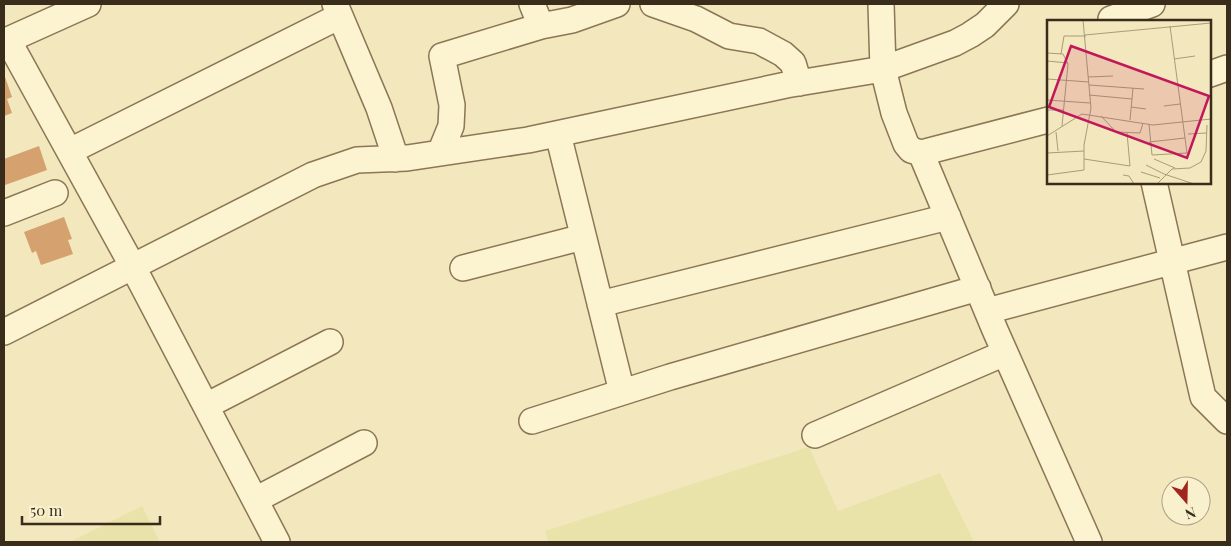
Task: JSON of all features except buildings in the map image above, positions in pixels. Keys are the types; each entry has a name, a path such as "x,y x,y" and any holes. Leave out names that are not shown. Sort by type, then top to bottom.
{"street":[{"path":"88,4 8,40 133,267 277,542"},
{"path":"532,4 541,26"},
{"path":"440,153 451,126 452,105 442,56 541,26 572,20 617,4"},
{"path":"653,4 696,19 729,36 759,41 783,54 793,63 799,83"},
{"path":"881,4 883,69 894,113 906,144 911,150 921,153 1047,120"},
{"path":"4,332 313,175 357,160 440,153 528,140 799,83 883,69 955,43 985,25 1006,4"},
{"path":"1109,15 1152,4"},
{"path":"70,151 337,10 379,108 396,158"},
{"path":"1211,74 1227,68"},
{"path":"558,134 622,392"},
{"path":"921,153 1005,353 1090,542"},
{"path":"1154,184 1203,397 1218,399 1227,421"},
{"path":"4,213 55,193"},
{"path":"600,304 948,217"},
{"path":"463,268 584,237"},
{"path":"987,311 1227,247"},
{"path":"532,420 978,288"},
{"path":"206,406 330,342"},
{"path":"815,435 1005,353"},
{"path":"255,500 364,443"}],"shaded area":[{"path":"809,447 838,511 940,473 974,542 549,542 545,531"},
{"path":"142,506 160,542 70,542"}]}
